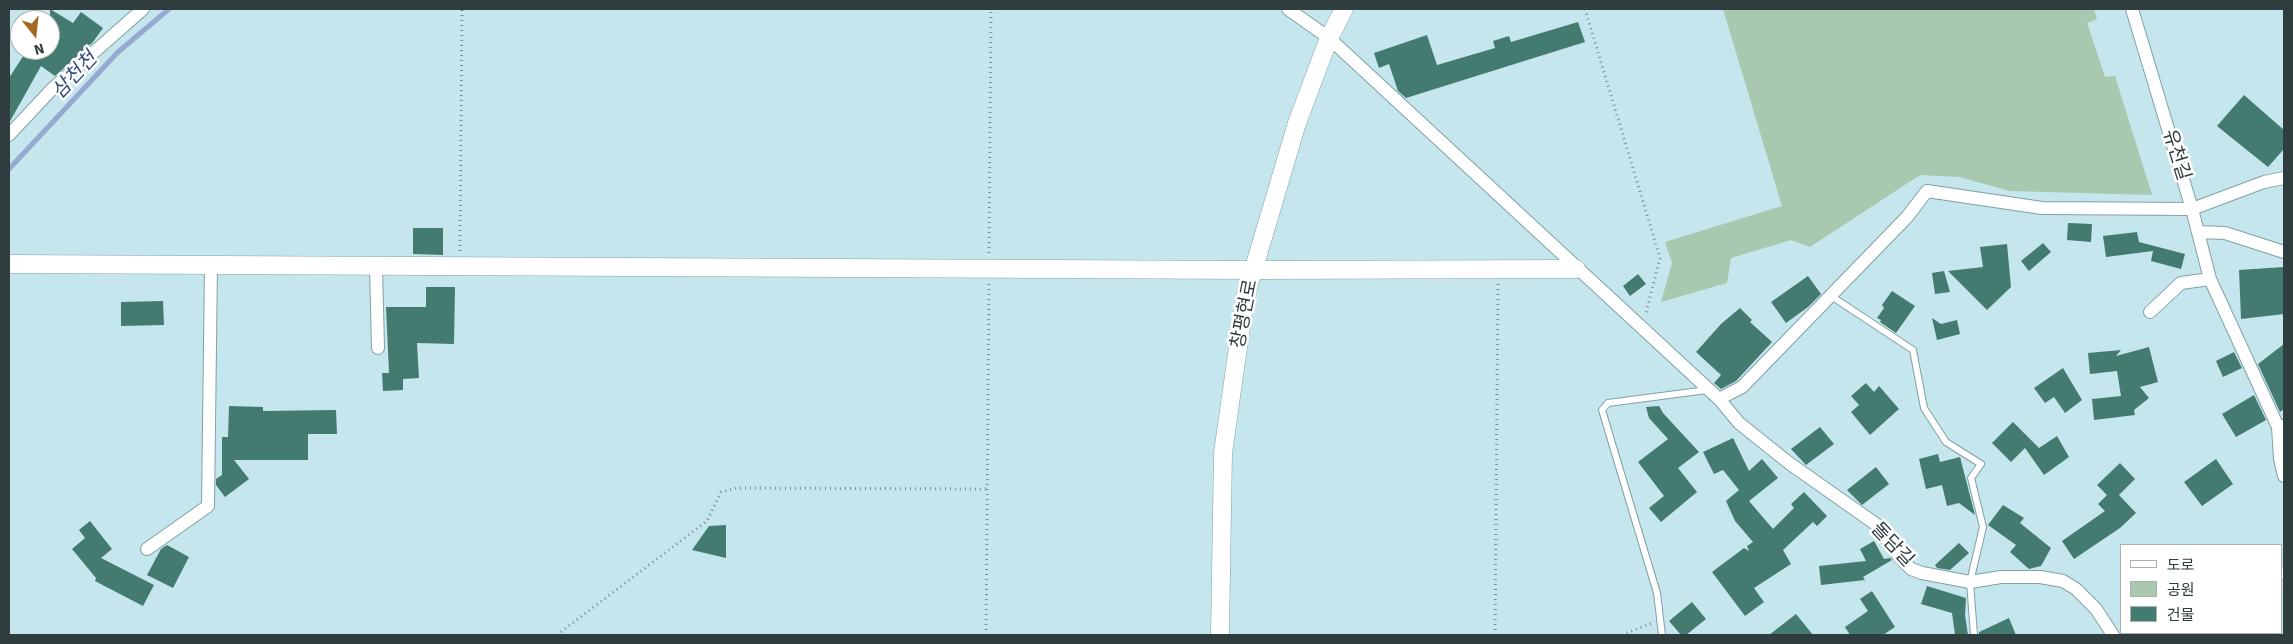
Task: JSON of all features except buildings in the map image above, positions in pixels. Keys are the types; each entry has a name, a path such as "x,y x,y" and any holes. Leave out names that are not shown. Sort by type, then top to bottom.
{"street":[{"path":"9,135 52,89 143,9"},
{"name":"돌담길","path":"1288,9 1328,38 1719,399 1739,423 1782,457 1877,525 1897,554 1911,569 1922,574 1970,582 2001,577 2040,577 2063,582 2076,589 2096,609 2113,635"},
{"name":"창평현로","path":"1220,635 1223,453 1246,298 1297,123 1328,38 1344,9"},
{"name":"유천길","path":"2132,9 2192,209 2210,279 2281,426"},
{"path":"1719,399 1742,388 1907,217 1927,191 2042,208 2192,209 2264,182 2284,178"},
{"path":"2198,232 2225,233 2284,252"},
{"path":"9,264 1254,270 1576,269"},
{"path":"148,549 208,506 211,265"},
{"path":"376,266 378,348"},
{"path":"2150,312 2181,283 2210,279"},
{"path":"2281,426 2280,458 2284,476"}],"lane":[{"path":"1830,296 1913,350 1924,408 1946,442 1981,464 1971,478 1983,526 1970,582 1974,635"},
{"path":"1662,635 1657,593 1602,410 1608,403 1709,390"}],"path":[{"path":"460,267 462,9"},
{"path":"986,635 991,9"},
{"path":"1585,9 1660,258 1642,328"},
{"path":"1496,635 1498,269"},
{"path":"557,635 707,521 721,492 737,488 986,489"},
{"path":"1622,635 1659,620"}],"green space":[{"path":"1723,9 2094,9 2097,19 2087,23 2105,77 2115,76 2152,195 2010,191 1959,177 1920,175 1810,247 1791,240 1731,258 1727,283 1661,302 1672,263 1665,242 1782,206"}],"waterway":[{"name":"삼천천","path":"9,169 118,52 169,9"}]}
